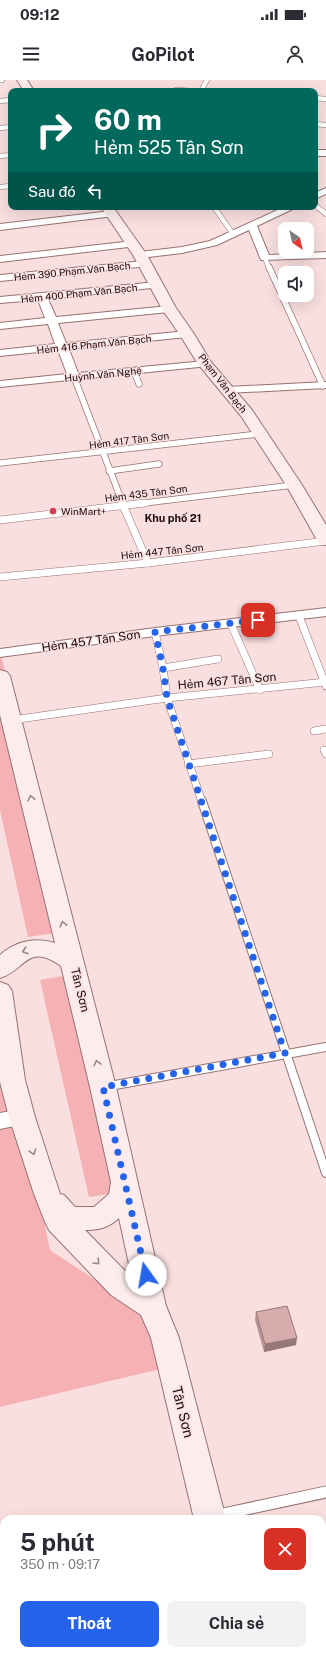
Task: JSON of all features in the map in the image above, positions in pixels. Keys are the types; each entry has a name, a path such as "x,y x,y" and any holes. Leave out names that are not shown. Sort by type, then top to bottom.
{"street":[{"path":"0,226 109,210"},
{"name":"Phạm Văn Bạch","path":"109,210 139,254 158,285 169,309 187,334 205,364 247,413 259,434 294,485 326,540"},
{"path":"0,259 139,254 182,250 212,242 233,234 285,210"},
{"path":"252,225 265,258 326,255"},
{"name":"Hẻm 390 Phạm Văn Bạch","path":"0,278 139,254"},
{"name":"Hẻm 400 Phạm Văn Bạch","path":"0,300 158,285"},
{"path":"42,296 74,377"},
{"path":"0,326 169,309"},
{"name":"Hẻm 416 Phạm Văn Bạch","path":"0,353 187,334"},
{"name":"Huỳnh Văn Nghệ","path":"0,384 205,364"},
{"path":"227,390 325,387"},
{"name":"Hẻm 457 Tân Sơn","path":"0,653 155,632 326,612"},
{"name":"Tân Sơn","path":"0,676 103,1087 152,1306 165,1338 208,1515"},
{"path":"0,969 22,951 42,947 65,957 73,963"},
{"path":"0,991 6,1081 11,1119 59,1222 121,1286 152,1306"},
{"path":"47,1194 69,1219 100,1218 122,1199 124,1182"}],"lane":[{"path":"318,207 326,214"},
{"path":"216,210 233,234"},
{"path":"265,258 325,387"},
{"path":"134,371 139,384"},
{"path":"74,377 109,471 148,563"},
{"name":"Hẻm 417 Tân Sơn","path":"0,463 259,434"},
{"path":"109,471 159,464"},
{"name":"Hẻm 435 Tân Sơn","path":"0,520 294,485"},
{"name":"Hẻm 447 Tân Sơn","path":"0,577 148,563 326,540"},
{"path":"299,616 325,684"},
{"path":"231,624 260,690"},
{"path":"155,632 163,668 167,698 326,1173"},
{"path":"163,668 218,659"},
{"name":"Hẻm 467 Tân Sơn","path":"12,720 167,698 325,684"},
{"path":"314,731 326,729"},
{"path":"188,764 269,754"},
{"path":"103,1087 285,1053 326,1047"},
{"path":"222,1515 326,1492"}],"shaded area":[{"path":"0,651 68,931 28,937 0,810"},
{"path":"75,974 127,1191 89,1197 40,980"},
{"path":"0,1014 50,1250 165,1326 173,1366 0,1407"}],"building":[{"path":"287,1306 297,1338 265,1344 256,1312"}],"place":[{"name":"WinMart+","path":"53,511"}],"district":[{"name":"Khu phố 21","path":"173,518"}],"route":[{"path":"146,1275 103,1087 285,1053 167,698 163,668 155,632 258,620"}]}
